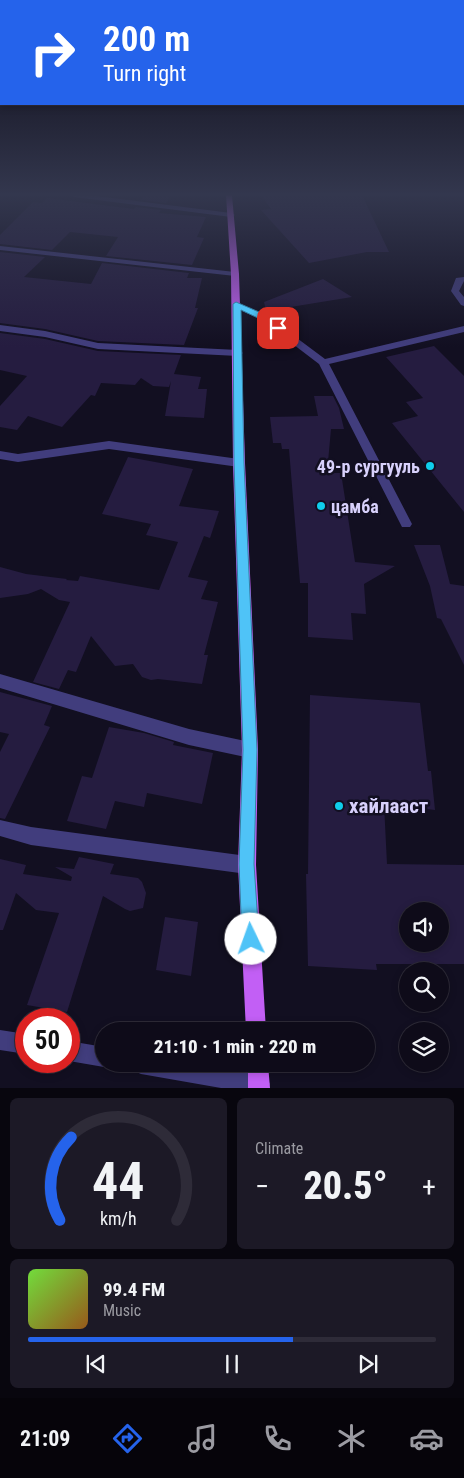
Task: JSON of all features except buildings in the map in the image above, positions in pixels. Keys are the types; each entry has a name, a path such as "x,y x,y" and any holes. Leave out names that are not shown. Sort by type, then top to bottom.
{"main road":[{"path":"233,246 250,750 246,864 255,1022"}],"street":[{"path":"0,248 235,274"},
{"path":"464,279 459,280 455,291 464,303"},
{"path":"236,304 263,317 323,362 406,524"},
{"path":"0,328 45,334 98,346 238,353"},
{"path":"323,362 464,329"},
{"path":"0,455 18,458 109,445 239,463"},
{"path":"0,681 189,737 250,750"},
{"path":"0,828 31,836 246,864"},
{"path":"0,1040 15,1042"},
{"path":"80,1053 95,1055"},
{"path":"204,1072 259,1079"}],"place":[{"name":"49-р сургууль","path":"430,466"},
{"name":"цамба","path":"321,506"},
{"name":"хайлааст","path":"339,806"}],"route":[{"path":"251,939 246,864 250,750 239,463 236,304 263,317 278,328"}]}
